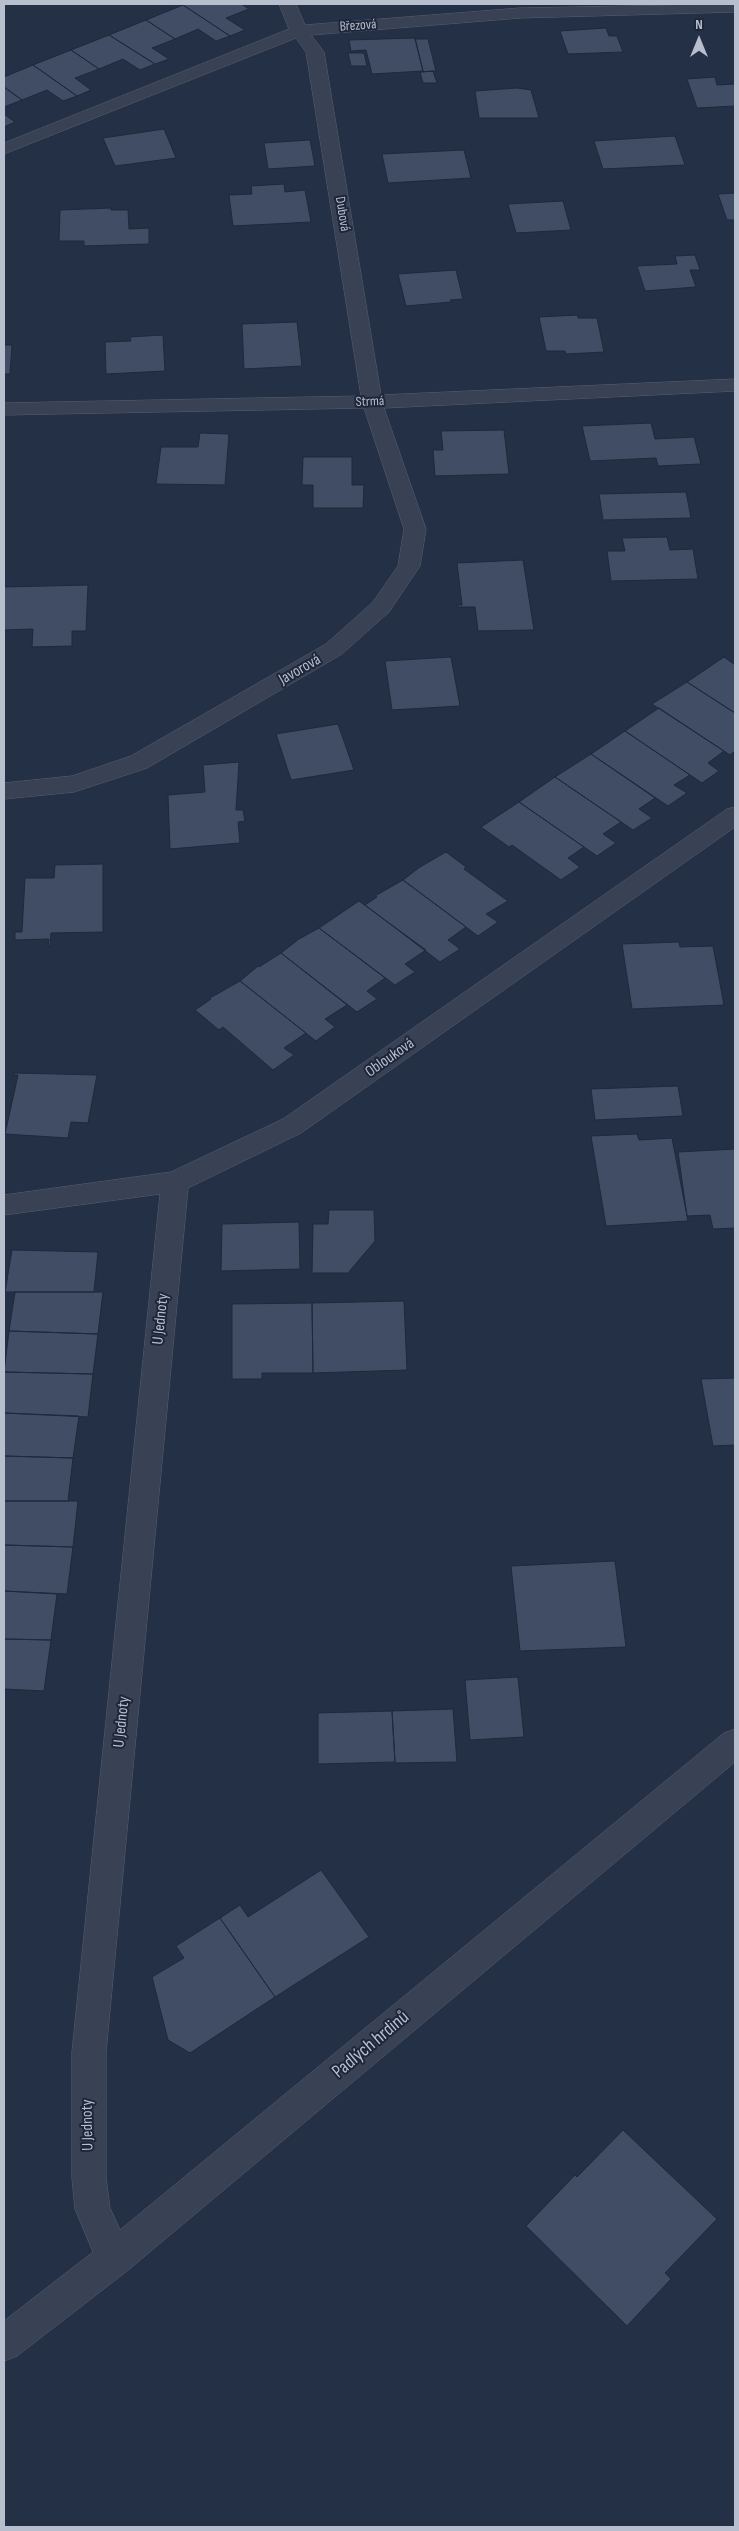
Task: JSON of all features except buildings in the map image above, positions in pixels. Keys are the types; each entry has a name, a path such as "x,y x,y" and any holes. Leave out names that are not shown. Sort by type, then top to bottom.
{"street":[{"name":"Dubová","path":"288,4 299,31 315,52 372,402"},
{"name":"Březová","path":"4,149 299,31 520,13 735,7"},
{"name":"Strmá","path":"4,409 372,402 735,385"},
{"name":"Javorová","path":"4,791 74,784 139,762 334,650 381,607 409,566 415,529 372,402"},
{"name":"Oblouková","path":"4,1205 175,1182 292,1126 735,815"},
{"name":"U Jednoty","path":"114,2258 93,2209 89,2178 89,2052 175,1182"},
{"name":"Padlých hrdinů","path":"4,2343 114,2258 735,1743"}]}
